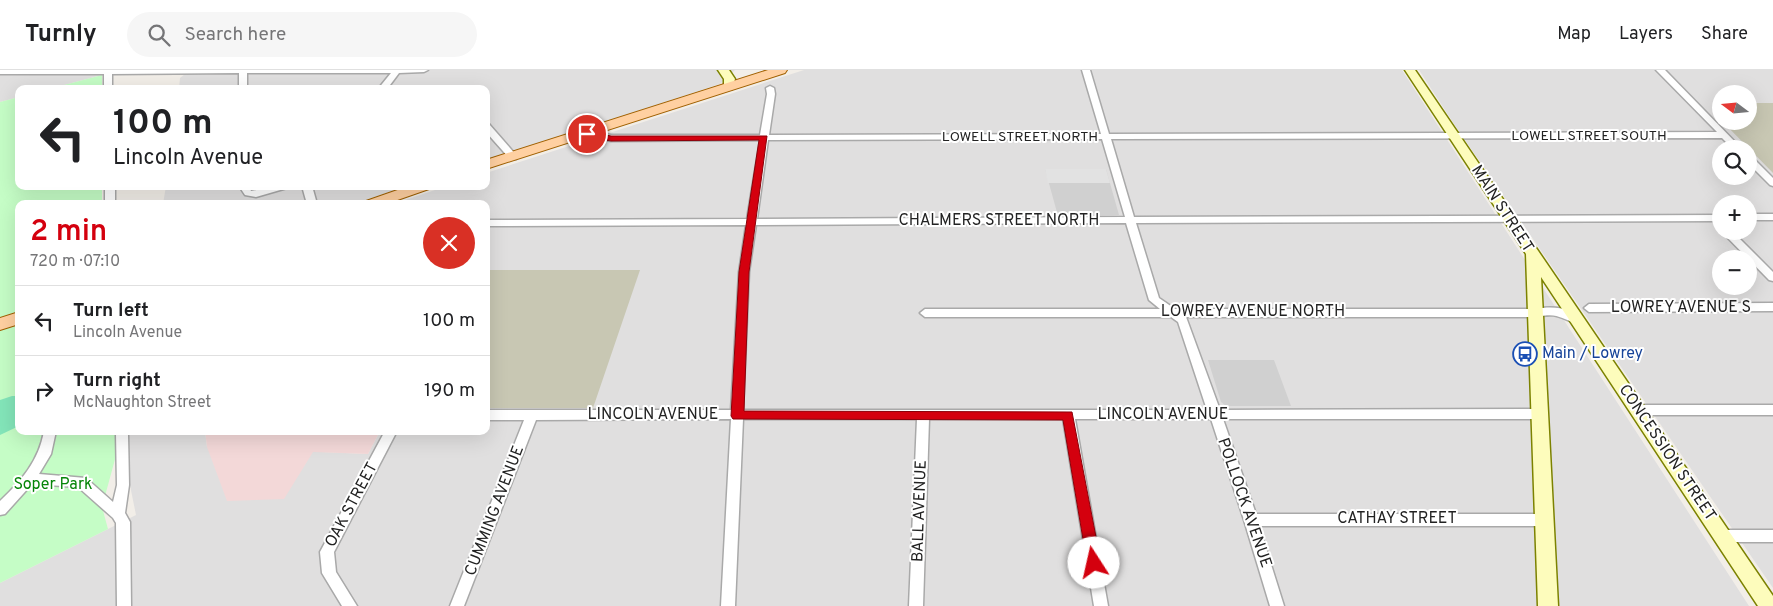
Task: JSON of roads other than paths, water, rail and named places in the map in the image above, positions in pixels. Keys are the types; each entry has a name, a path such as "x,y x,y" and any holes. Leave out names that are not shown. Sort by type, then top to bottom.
{"main road":[{"path":"723,70 730,79 728,87"},
{"path":"490,164 781,70"},
{"name":"MAIN STREET","path":"1410,70 1532,250 1548,606"},
{"path":"383,200 412,190"},
{"name":"CONCESSION STREET","path":"1532,250 1584,314 1638,410 1769,606"},
{"path":"0,324 15,319"}],"street":[{"path":"385,85 397,70"},
{"path":"0,72 424,70"},
{"name":"POLLOCK AVENUE","path":"1086,70 1154,300 1183,320 1251,520 1277,606"},
{"path":"1660,70 1730,140"},
{"path":"243,71 243,85"},
{"path":"108,72 108,85"},
{"path":"728,606 744,272 771,94 770,88"},
{"path":"490,131 513,157"},
{"name":"LOWELL STREET NORTH","path":"587,134 611,138 1454,136"},
{"name":"LOWELL STREET SOUTH","path":"1454,136 1725,135"},
{"path":"1757,167 1773,184"},
{"path":"246,190 248,193 256,194 272,190"},
{"path":"1757,218 1773,217"},
{"name":"CHALMERS STREET NORTH","path":"490,224 1712,218"},
{"path":"1735,240 1773,278"},
{"name":"LOWREY AVENUE S","path":"1584,314 1773,307"},
{"name":"LOWREY AVENUE NORTH","path":"925,313 1536,312 1552,310 1584,314"},
{"path":"1638,410 1773,410"},
{"name":"LINCOLN AVENUE","path":"490,415 1540,414"},
{"name":"CUMMING AVENUE","path":"458,606 532,415"},
{"path":"1068,415 1101,606"},
{"name":"BALL AVENUE","path":"916,606 923,416"},
{"path":"0,510 29,479 41,459 50,435"},
{"path":"118,514 123,485 122,435"},
{"name":"OAK STREET","path":"350,606 329,573 327,552 389,435"},
{"path":"29,479 82,482 118,514 123,522 124,606"},
{"name":"CATHAY STREET","path":"1251,520 1544,520"},
{"path":"1721,536 1773,536"}],"place":[{"name":"Main / Lowrey","path":"1525,354"}],"park label":[{"name":"Soper Park","path":"53,485"}]}
